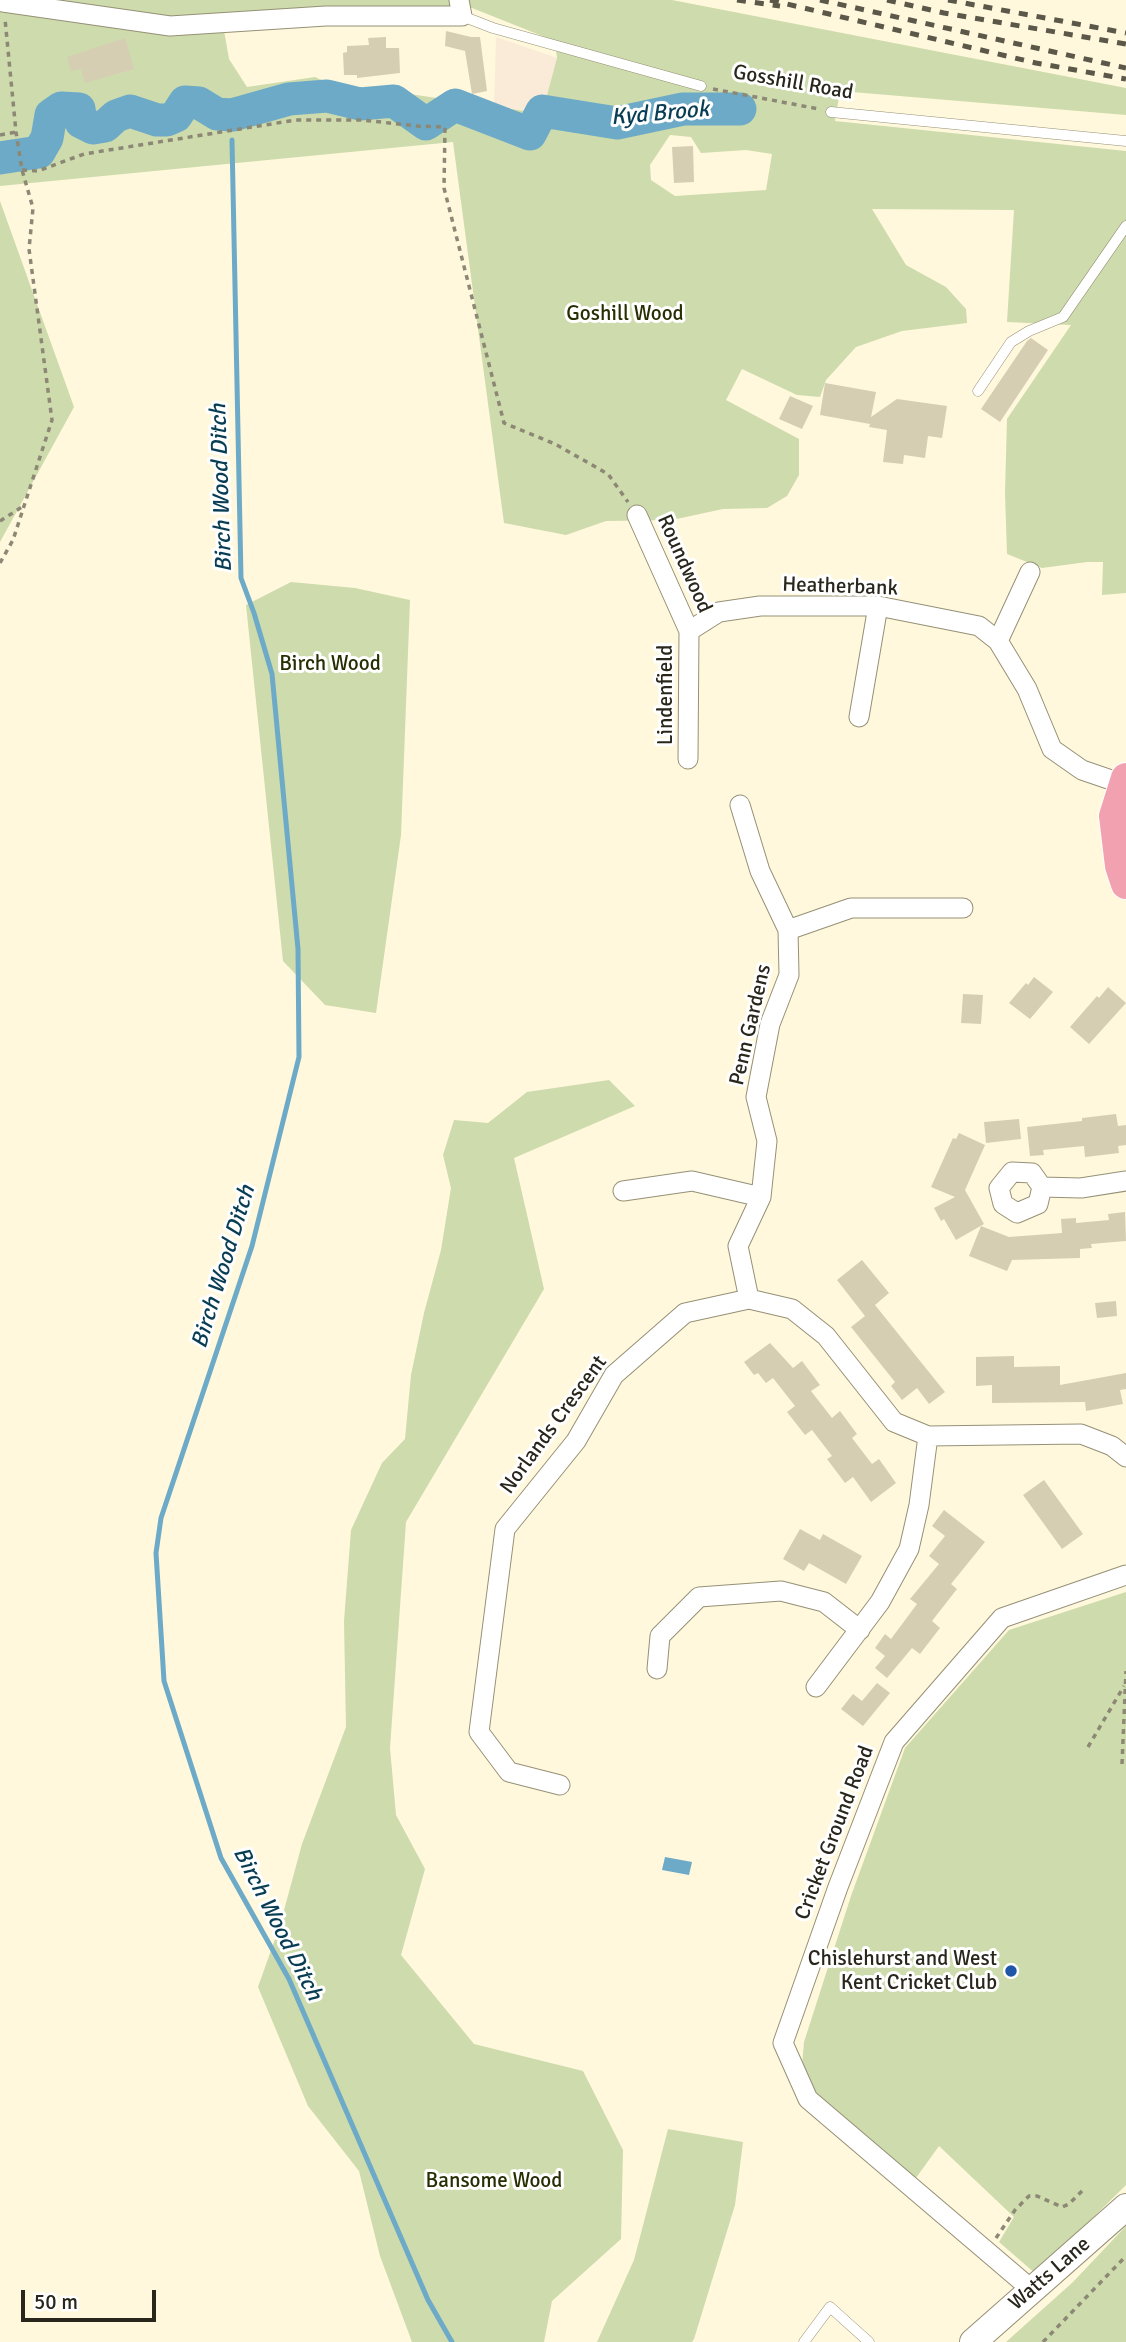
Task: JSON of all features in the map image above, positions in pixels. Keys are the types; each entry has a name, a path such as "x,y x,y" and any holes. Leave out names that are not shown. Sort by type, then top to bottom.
{"main road":[{"path":"1124,781 1114,816 1120,866 1126,884"},
{"name":"Watts Lane","path":"973,2342 1126,2207"}],"street":[{"path":"3,2 170,26 461,8"},
{"name":"Roundwood","path":"637,515 689,631"},
{"path":"998,641 1030,572"},
{"name":"Heatherbank","path":"689,631 719,612 760,606 878,606 979,626 998,641 1027,689 1052,749 1082,770 1124,781"},
{"path":"859,717 878,606"},
{"name":"Lindenfield","path":"688,759 689,631"},
{"name":"Penn Gardens","path":"740,804 761,871 788,930 789,975 770,1024 756,1097 768,1141 761,1197 738,1246 749,1299"},
{"path":"788,930 851,908 963,908"},
{"path":"623,1191 692,1181 761,1197"},
{"path":"1042,1187 1081,1188 1126,1181"},
{"name":"Norlands Crescent","path":"560,1785 509,1772 479,1732 505,1529 576,1441 614,1375 685,1312 749,1299 792,1309 825,1336 894,1422 928,1436 1081,1434 1112,1446 1126,1457"},
{"path":"816,1687 880,1602 909,1549 919,1505 928,1436"},
{"name":"Cricket Ground Road","path":"1031,2289 808,2099 783,2043 838,1887 894,1742 1002,1618 1126,1575"},
{"path":"657,1669 660,1636 699,1597 781,1591 824,1602 860,1630"}],"lane":[{"name":"Gosshill Road","path":"461,8 493,28 701,86"},
{"name":"Gosshill Road","path":"831,111 1126,141"},
{"path":"978,391 1011,342 1029,331 1063,317 1126,226"},
{"path":"804,2342 830,2307 869,2342"}],"path":[{"path":"0,563 13,540 52,420 29,249 33,208 22,170 16,132 3,2"},
{"name":"Gosshill Road","path":"701,86 831,111"},
{"path":"22,170 38,171 84,154 296,120 362,120 445,127 444,188 503,423 555,444 608,474 637,515"},
{"path":"0,135 16,132"},
{"path":"0,521 24,506"},
{"path":"1122,1764 1126,1671"},
{"path":"1088,1748 1126,1682"},
{"path":"987,2252 1015,2210 1029,2196 1037,2196 1062,2207 1083,2190"},
{"path":"1043,2342 1126,2256"}],"shaded area":[{"path":"496,37 557,58 544,106 531,112 494,107"}],"green space":[{"name":"Goshill Wood","path":"0,0 672,0 1126,88 1126,115 840,91 835,121 1126,151 1126,593 1102,595 1103,562 1042,568 1007,554 1007,419 1071,325 1007,322 1014,210 872,209 906,265 946,287 966,309 967,323 902,331 856,347 826,380 820,397 797,395 742,369 726,400 799,439 799,475 787,496 767,508 723,509 672,520 606,521 566,535 504,523 453,142 0,186","holes":["472,8 555,41 557,58 544,106 531,112 403,93 347,92 315,77 247,87 229,59 222,19 374,9","670,135 691,137 701,153 746,150 772,154 766,190 675,196 651,180 650,165"]},
{"path":"0,201 74,407 0,542"},
{"name":"Birch Wood","path":"291,582 355,588 410,600 401,835 376,1013 325,1005 283,961 246,605"},
{"name":"Bansome Wood","path":"609,1080 635,1106 514,1158 544,1289 406,1522 390,1748 396,1815 425,1869 401,1955 474,2044 583,2071 623,2150 621,2239 552,2301 544,2342 412,2342 380,2256 359,2171 308,2106 258,1987 280,1925 302,1844 346,1727 344,1621 351,1530 382,1463 405,1439 411,1375 441,1250 451,1188 443,1155 454,1120 488,1123 527,1092"},
{"path":"1126,1592 1126,2185 1036,2274 999,2242 1014,2217 939,2146 913,2182 816,2095 802,2065 804,2042 851,1896 905,1748 1009,1630"},
{"path":"668,2129 743,2142 735,2205 694,2339 692,2342 597,2342 634,2260"},
{"path":"1126,2226 1126,2342 1006,2342 1073,2282"}],"water":[{"path":"665,1857 692,1862 689,1875 662,1870"}],"building":[{"path":"446,31 480,37 487,91 472,94 465,51 445,46"},
{"path":"386,37 386,48 399,48 400,73 357,78 357,75 344,75 343,53 347,52 347,46 369,45 368,38"},
{"path":"125,38 134,69 85,83 81,69 71,71 67,57"},
{"path":"693,146 694,182 674,183 672,147"},
{"path":"1031,338 1048,350 1000,422 981,409"},
{"path":"825,383 876,392 871,417 897,399 947,406 942,438 928,436 925,458 904,455 903,464 883,462 887,430 869,427 870,424 820,415"},
{"path":"790,396 813,406 802,429 779,419"},
{"path":"1034,977 1053,992 1030,1019 1009,1003"},
{"path":"1108,987 1126,1003 1089,1044 1070,1027"},
{"path":"963,994 983,995 981,1024 961,1023"},
{"path":"1116,1114 1118,1126 1126,1125 1126,1145 1118,1146 1119,1153 1085,1157 1084,1146 1043,1150 1044,1155 1030,1156 1027,1127"},
{"path":"1019,1119 1021,1139 986,1143 984,1122"},
{"path":"959,1133 985,1145 965,1190 984,1224 956,1240 934,1208 955,1197 931,1187 953,1138 956,1139"},
{"path":"1125,1212 1126,1241 1091,1244 1092,1248 1080,1249 1080,1258 1012,1260 1007,1271 969,1256 981,1226 1009,1237 1062,1233 1061,1219 1076,1218 1076,1223 1109,1220 1108,1214"},
{"path":"862,1260 889,1293 875,1305 945,1392 929,1404 917,1388 902,1400 891,1386 895,1382 851,1327 865,1316 837,1280"},
{"path":"1116,1301 1117,1316 1097,1318 1095,1303"},
{"path":"770,1343 793,1368 802,1361 820,1385 811,1391 832,1418 840,1411 857,1434 852,1438 872,1464 879,1459 896,1483 871,1502 853,1477 845,1483 827,1459 832,1456 812,1430 805,1435 787,1412 795,1406 773,1378 766,1383 758,1373 754,1375 744,1362"},
{"path":"1014,1356 1014,1367 1060,1366 1060,1385 1126,1373 1126,1389 1120,1390 1123,1404 1086,1411 1085,1402 992,1403 992,1385 976,1386 976,1357"},
{"path":"1044,1480 1083,1534 1062,1549 1023,1495"},
{"path":"944,1510 985,1542 951,1584 957,1589 932,1621 940,1628 920,1654 912,1648 887,1678 875,1668 885,1656 875,1648 885,1634 891,1639 917,1604 910,1599 939,1564 929,1556 945,1536 932,1526"},
{"path":"800,1529 820,1540 823,1534 862,1556 846,1584 809,1563 804,1571 783,1559"},
{"path":"877,1683 890,1693 863,1726 841,1709 853,1694 862,1701"}],"waterway":[{"name":"Kyd Brook","path":"0,158 39,152 47,138 51,115 61,108 79,109 81,122 93,128 105,126 116,116 130,111 157,120 167,120 176,116 185,102 199,103 217,114 232,115 289,99 327,96 360,104 394,101 426,124 455,105 530,134 542,111 617,123 683,109 740,109"},
{"name":"Kyd Brook","path":"232,115 232,121"},
{"name":"Birch Wood Ditch","path":"232,140 241,578 272,674 298,949 299,1057 252,1246 161,1518 156,1553 164,1681 221,1858 289,1979 428,2300 452,2342"}],"railway":[{"path":"737,0 780,6"},
{"path":"770,0 1036,63 1126,79"},
{"path":"820,0 1126,68"},
{"path":"887,0 944,13 1126,44"},
{"path":"948,0 1126,33"}],"place":[{"name":"Chislehurst and West Kent Cricket Club","path":"1011,1971"}]}
